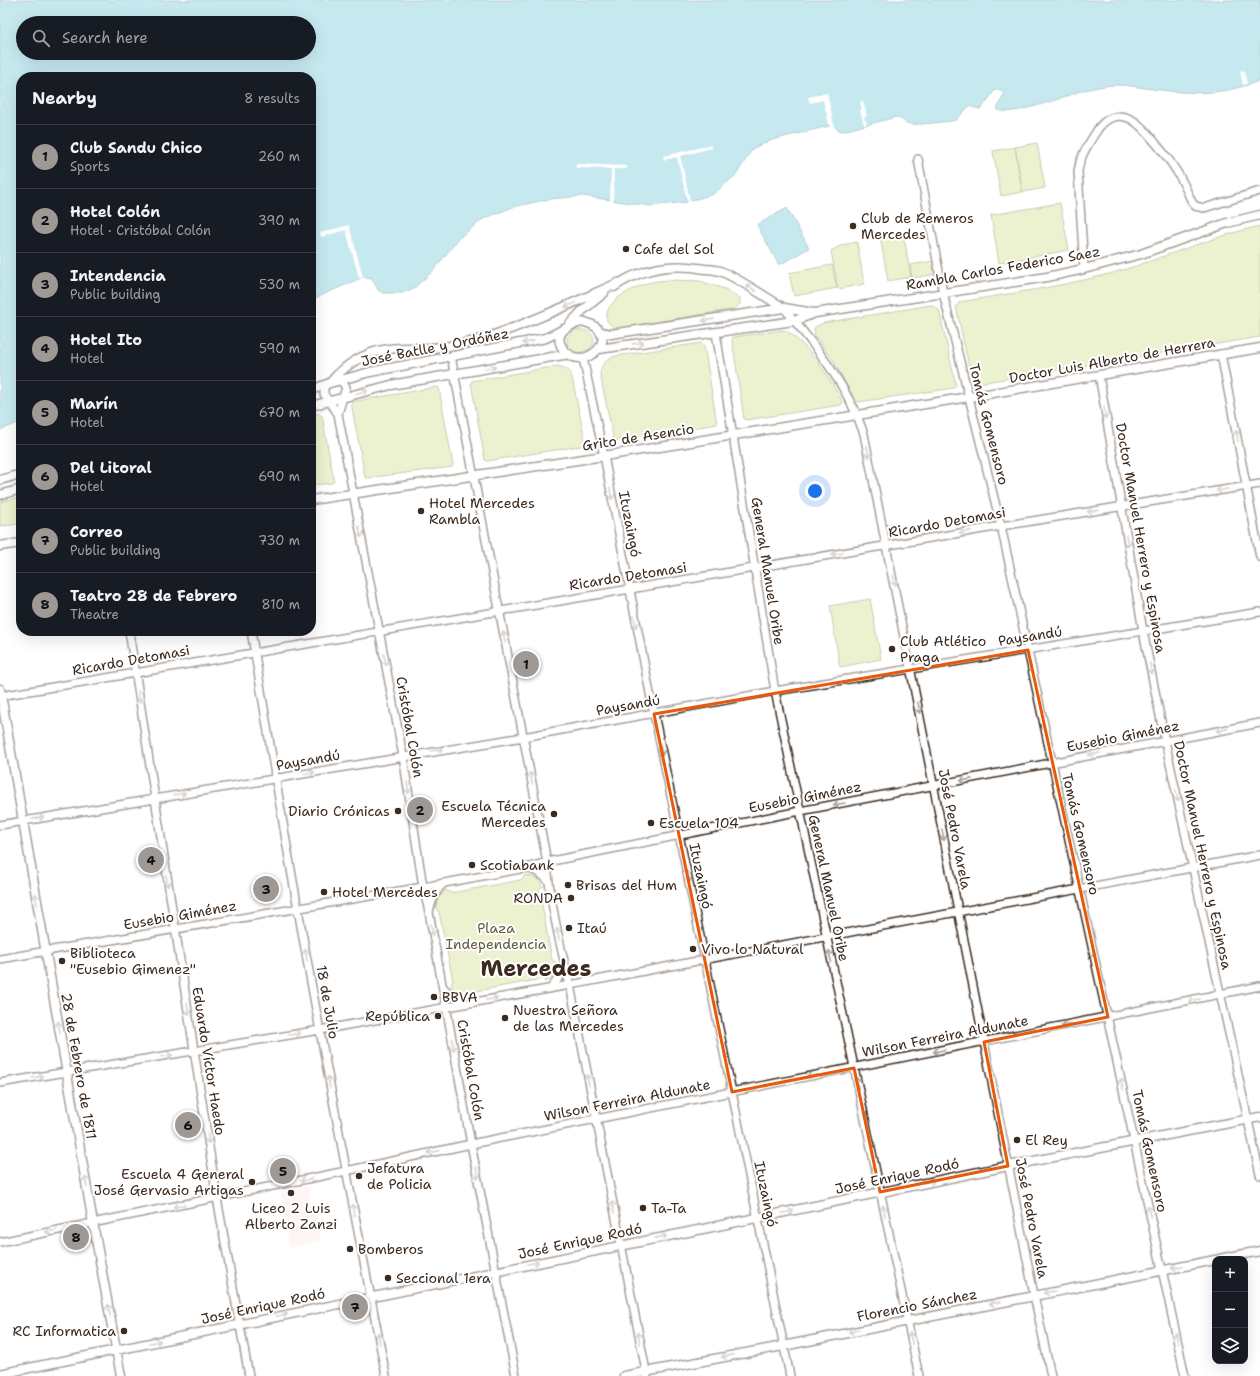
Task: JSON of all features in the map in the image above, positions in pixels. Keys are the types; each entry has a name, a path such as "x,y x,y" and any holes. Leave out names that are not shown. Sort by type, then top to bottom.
{"street":[{"path":"1084,269 1078,171 1079,162 1101,124 1112,117 1122,116 1134,121 1147,134 1178,173 1195,206 1204,208 1260,191"},
{"name":"Tomás Gomensoro","path":"918,159 943,293 1001,526 1185,1376"},
{"name":"Rambla Carlos Federico Saez","path":"599,349 794,321 815,313 1047,277 1141,254 1227,223 1260,215"},
{"path":"338,414 324,394 327,384 340,370 350,363 373,352 384,349 433,348 485,338 545,315 649,270 669,266 696,267 720,271 784,308"},
{"path":"567,327 577,322 585,322 594,325 600,332 602,341 599,349 594,354 583,358 574,357 566,353 561,345 560,337 567,327 582,311 618,283"},
{"name":"Rambla Carlos Federico Saez","path":"600,332 611,334 784,308 815,313"},
{"name":"José Pedro Varela","path":"784,308 832,370 857,416 864,434 1050,1376"},
{"name":"José Batlle y Ordóñez","path":"316,388 370,372 546,338 567,327"},
{"name":"General Manuel Oribe","path":"716,332 775,691 919,1376"},
{"name":"Doctor Luis Alberto de Herrera","path":"969,397 1260,348"},
{"path":"316,405 391,385 569,354"},
{"path":"1221,354 1260,557"},
{"path":"451,356 547,862 549,882 564,962 570,985 647,1374"},
{"name":"Ituzaingó","path":"583,358 604,456 654,714 790,1376"},
{"name":"Doctor Manuel Herrero y Espinosa","path":"1099,374 1143,630 1165,741 1260,1175"},
{"path":"338,414 346,387 341,380"},
{"name":"Grito de Asencio","path":"316,499 604,456 969,397"},
{"name":"Cristóbal Colón","path":"338,414 403,756 422,887 429,912 471,1144 516,1376"},
{"path":"0,480 16,475"},
{"name":"Ricardo Detomasi","path":"0,693 135,672 886,545 1260,484"},
{"path":"0,495 16,491"},
{"path":"0,546 16,544"},
{"name":"Paysandú","path":"0,825 654,714 775,691 1260,612"},
{"name":"Eduardo Víctor Haedo","path":"130,636 217,1198 249,1376"},
{"name":"18 de Julio","path":"251,636 297,908 386,1376"},
{"name":"28 de Febrero de 1811","path":"0,693 121,1376"},
{"name":"Eusebio Giménez","path":"0,959 526,868 547,862 679,835 1260,722"},
{"path":"0,1084 320,1030 570,985 1260,855"},
{"path":"526,868 539,872 549,882"},
{"path":"429,912 437,889 444,883"},
{"path":"551,988 561,975 564,962"},
{"name":"Wilson Ferreira Aldunate","path":"0,1242 471,1144 1260,986"},
{"path":"443,987 451,995 466,1003"},
{"name":"José Enrique Rodó","path":"0,1374 880,1192 1260,1117"},
{"path":"1237,1256 1260,1252"},
{"name":"Florencio Sánchez","path":"624,1376 647,1374 907,1320 1162,1269 1212,1261"}],"highlighted area":[{"path":"1028,650 1108,1017 984,1042 1008,1166 880,1192 854,1068 732,1092 654,714"}],"shaded area":[{"path":"308,1186 313,1210 315,1209 321,1236 319,1237 320,1241 289,1248 280,1192"}],"green space":[{"path":"1037,143 1045,188 1023,192 1015,147"},
{"path":"1015,147 1022,192 1001,196 993,151"},
{"path":"1060,203 1069,250 999,263 991,215"},
{"path":"1260,226 1260,337 979,383 972,380 956,307 960,302 1047,288 1090,279 1133,267 1212,240"},
{"path":"903,232 911,277 888,281 880,236"},
{"path":"857,242 864,284 838,289 831,251 842,245"},
{"path":"934,261 936,274 912,278 910,265"},
{"path":"832,265 837,288 794,296 789,273"},
{"path":"667,280 700,281 725,289 740,298 740,304 735,309 619,328 614,328 607,321 609,308 627,292 648,283"},
{"path":"931,305 939,310 956,385 954,388 856,402 833,360 815,336 814,328 823,323"},
{"path":"576,330 584,330 590,333 593,337 594,341 588,350 573,352 568,347 567,338"},
{"path":"783,330 794,337 812,356 833,385 842,401 842,404 746,420 744,419 732,339 734,337"},
{"path":"702,343 704,345 717,424 614,441 600,374 605,362 616,356"},
{"path":"558,366 567,369 571,373 586,445 487,461 485,460 471,383 472,381"},
{"path":"437,387 439,388 453,465 452,467 367,478 365,477 351,402"},
{"path":"316,413 322,416 334,481 332,483 316,485"},
{"path":"16,498 16,524 0,526 0,502"},
{"path":"870,599 881,659 840,667 830,606"},
{"name":"Plaza Independencia","path":"525,875 536,878 543,886 539,889 552,960 557,963 556,972 553,977 545,982 542,979 471,992 468,997 460,995 451,985 453,981 439,912 436,908 437,899 446,890 451,893 521,880"}],"water":[{"path":"0,0 1260,0 1260,81 1228,90 1203,93 1178,92 1123,85 1098,87 1083,90 1037,106 1012,111 997,109 1004,94 1000,89 994,91 982,108 979,109 969,106 956,120 924,124 910,124 896,117 843,131 834,126 829,126 772,140 753,148 736,175 713,194 687,202 651,206 583,196 549,199 513,207 483,219 459,238 433,271 414,288 402,293 383,293 378,290 372,278 363,277 316,298 316,72 16,72 16,424 0,430"},
{"path":"787,208 809,248 779,265 757,225"}],"pier":[{"path":"1244,70 1247,84 1243,85 1240,71"},
{"path":"827,93 835,129 830,128 823,100 810,103 808,97"},
{"path":"863,101 867,116 864,117 867,124 864,125 860,110 862,109 860,102"},
{"path":"711,145 712,148 680,156 691,204 688,204 677,157 664,160 663,156"},
{"path":"576,164 627,166 627,169 614,169 613,204 610,203 611,169 576,168"},
{"path":"349,225 363,277 359,278 346,230 321,237 320,233"}],"place":[{"name":"Club de Remeros Mercedes","path":"853,226"},
{"name":"Cafe del Sol","path":"626,249"},
{"name":"Hotel Mercedes Rambla","path":"421,511"},
{"name":"Club Atlético Praga","path":"892,649"},
{"name":"Club Sandu Chico","path":"526,664"},
{"name":"Hotel Colón","path":"420,810"},
{"name":"Diario Crónicas","path":"398,811"},
{"name":"Escuela Técnica Mercedes","path":"554,814"},
{"name":"Escuela 104","path":"651,823"},
{"name":"Hotel Ito","path":"151,860"},
{"name":"Scotiabank","path":"472,865"},
{"name":"Brisas del Hum","path":"568,885"},
{"name":"Intendencia","path":"266,889"},
{"name":"Hotel Mercėdes","path":"324,892"},
{"name":"RONDA","path":"571,898"},
{"name":"Itaú","path":"569,928"},
{"name":"Vivo lo Natural","path":"693,949"},
{"name":"Biblioteca \"Eusebio Gimenez\"","path":"62,961"},
{"name":"BBVA","path":"434,997"},
{"name":"República","path":"438,1016"},
{"name":"Nuestra Señora de las Mercedes","path":"505,1018"},
{"name":"Del Litoral","path":"188,1125"},
{"name":"El Rey","path":"1017,1140"},
{"name":"Marín","path":"283,1171"},
{"name":"Jefatura de Policia","path":"359,1176"},
{"name":"Escuela 4 General José Gervasio Artigas","path":"252,1182"},
{"name":"Liceo 2 Luis Alberto Zanzi","path":"291,1193"},
{"name":"Ta-Ta","path":"643,1208"},
{"name":"Teatro 28 de Febrero","path":"76,1237"},
{"name":"Bomberos","path":"350,1249"},
{"name":"Seccional 1era","path":"388,1278"},
{"name":"Correo","path":"355,1307"},
{"name":"RC Informatica","path":"124,1331"}],"district":[{"name":"Mercedes","path":"536,968"}]}
